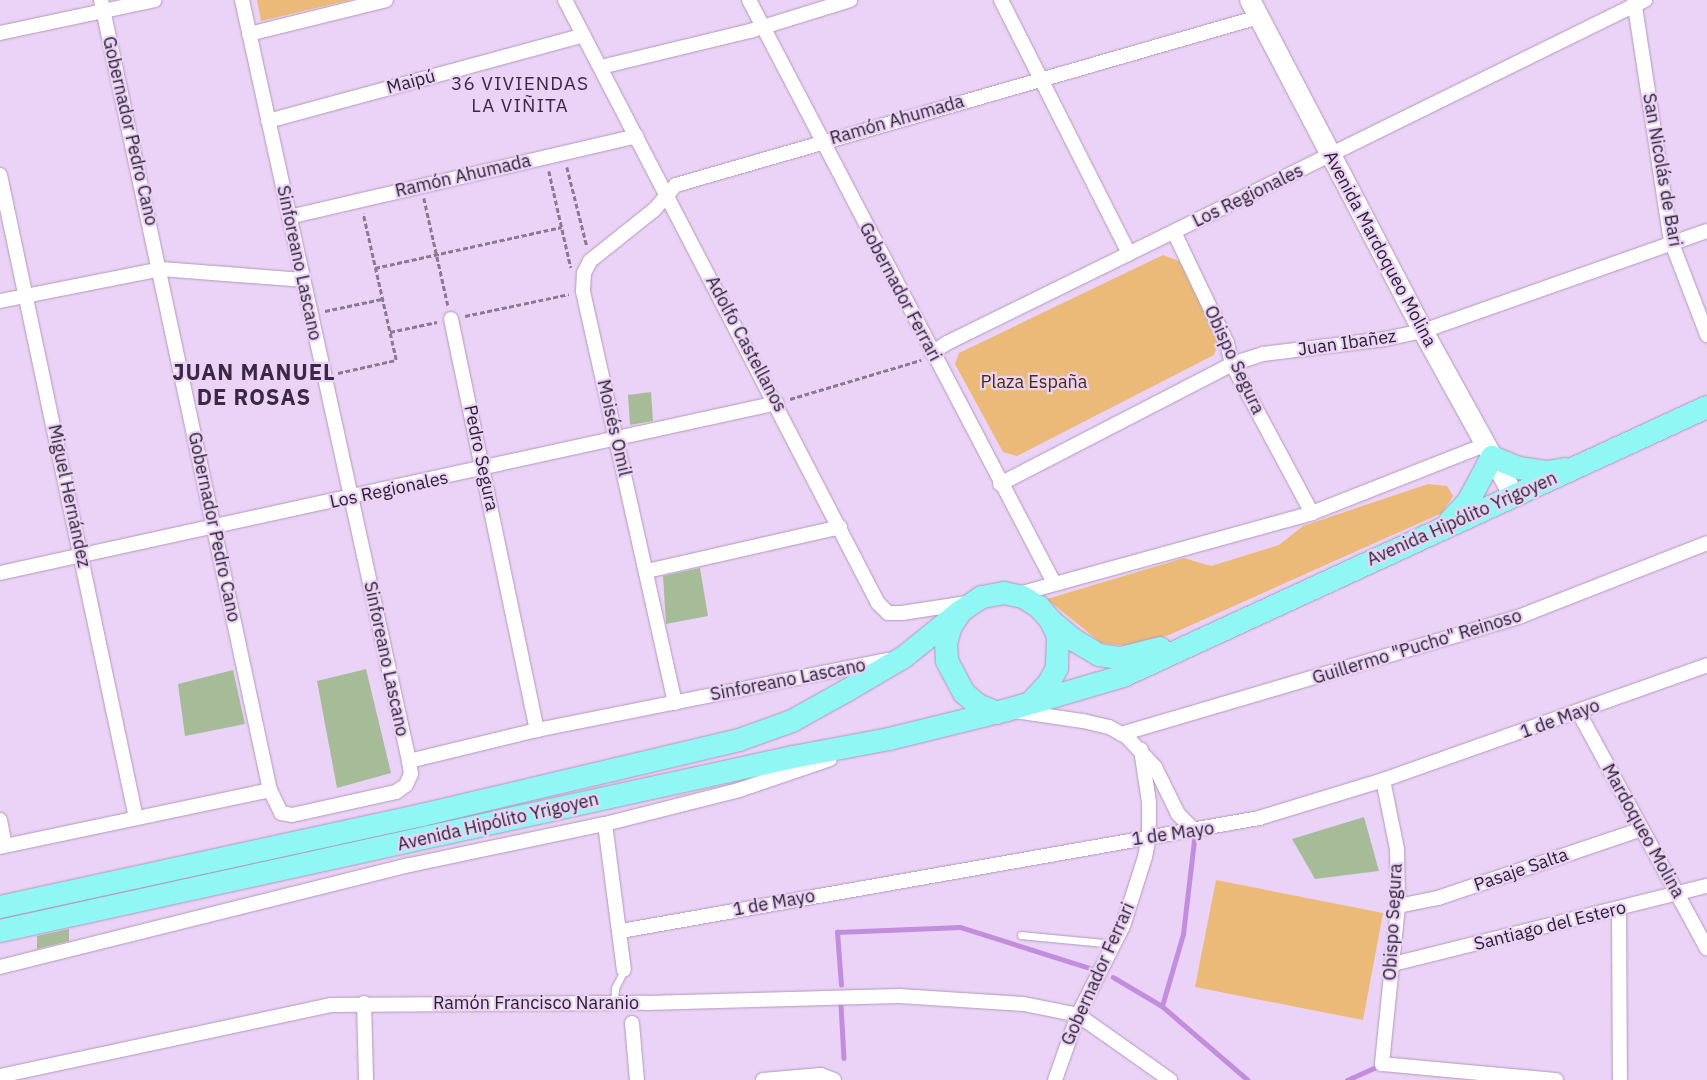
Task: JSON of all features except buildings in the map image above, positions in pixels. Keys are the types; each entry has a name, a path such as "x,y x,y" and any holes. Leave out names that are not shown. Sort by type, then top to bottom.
{"main road":[{"name":"Avenida Hipólito Yrigoyen","path":"1032,702 1123,676 1216,631 1707,407"},
{"path":"1446,526 1468,502 1488,451 1519,468 1548,472 1576,468"},
{"path":"993,594 1014,595 1039,607 1051,621 1058,636 1057,668 1050,683 1032,702 1002,711 978,705 964,693 947,661 949,634 967,606 993,594"},
{"name":"Avenida Hipólito Yrigoyen","path":"0,907 422,815 739,740 792,721 904,657 967,606"},
{"name":"Avenida Hipólito Yrigoyen","path":"1051,621 1074,640 1099,655 1120,658 1216,631"},
{"name":"Avenida Hipólito Yrigoyen","path":"0,931 792,757 889,739 1002,711"}],"street":[{"path":"0,34 102,6 155,0"},
{"name":"Sinforeano Lascano","path":"242,0 409,761 409,780 396,792 292,815 280,813 270,790"},
{"path":"249,34 386,0"},
{"name":"Adolfo Castellanos","path":"565,0 777,403 878,603 888,612 967,606"},
{"name":"Gobernador Ferrari","path":"749,0 820,142 1054,583"},
{"path":"601,67 850,0"},
{"path":"1001,0 1039,80 1050,94 1129,253"},
{"name":"Los Regionales","path":"932,353 947,343 1638,2"},
{"name":"San Nicolás de Bari","path":"1638,2 1671,241 1707,336"},
{"name":"Gobernador Pedro Cano","path":"102,6 161,269 270,790"},
{"name":"Ramón Ahumada","path":"590,261 668,196 676,185 1039,80 1255,9"},
{"name":"Avenida Mardoqueo Molina","path":"1255,9 1423,331 1514,496"},
{"name":"Maipú","path":"268,121 584,35"},
{"name":"Ramón Ahumada","path":"289,217 637,136"},
{"name":"Miguel Hernández","path":"0,176 136,818"},
{"name":"Juan Ibañez","path":"1000,484 1232,364 1264,354 1385,339 1423,331 1671,241 1707,231"},
{"name":"Obispo Segura","path":"1174,232 1228,343 1232,364 1312,513"},
{"path":"583,291 584,273 590,261"},
{"path":"0,301 161,269 303,280"},
{"name":"Moisés Omil","path":"583,291 675,703"},
{"name":"Pedro Segura","path":"451,319 537,730"},
{"name":"Los Regionales","path":"0,573 483,470 777,403"},
{"path":"1014,595 1312,513 1488,451"},
{"path":"647,571 840,527"},
{"name":"Guillermo \"Pucho\" Reinoso","path":"1121,734 1521,616 1707,543"},
{"name":"Sinforeano Lascano","path":"409,761 537,730 904,657"},
{"name":"1 de Mayo","path":"620,931 1149,837 1196,831 1259,818 1383,780 1579,713 1707,666"},
{"path":"1002,711 1083,721 1109,727 1121,734 1141,750 1155,767 1178,814 1196,831"},
{"name":"Mardoqueo Molina","path":"1579,713 1707,948"},
{"path":"0,967 410,865 605,824 739,790 889,739"},
{"name":"Gobernador Ferrari","path":"1056,1080 1078,1015 1126,917 1149,837 1149,802 1141,750"},
{"name":"Obispo Segura","path":"1383,780 1397,849 1398,906 1382,1064 1556,1080"},
{"path":"0,820 3,846 270,790"},
{"path":"605,824 624,970"},
{"name":"Pasaje Salta","path":"1398,906 1438,898 1642,829"},
{"name":"Santiago del Estero","path":"1393,964 1707,886"},
{"path":"1620,909 1620,1080"},
{"name":"Ramón Francisco Naranio","path":"0,1076 331,1005 364,1003 614,1003 899,996 1024,1004 1078,1015"},
{"path":"364,1003 366,1080"},
{"path":"1078,1015 1170,1080"},
{"path":"632,1024 637,1080"},
{"path":"763,1080 821,1075 834,1080"}],"lane":[{"path":"1021,935 1114,944"},
{"path":"614,1003 615,988 624,970"}],"path":[{"path":"563,153 590,261"},
{"path":"390,332 583,291 574,280 546,157"},
{"path":"422,186 451,319"},
{"path":"324,376 396,360 360,200"},
{"path":"375,268 562,227"},
{"path":"310,314 382,299"},
{"path":"777,403 914,364 932,353"}],"green space":[{"path":"257,0 350,0 261,21"},
{"name":"Plaza España","path":"1163,255 1179,261 1219,342 1214,355 1017,456 1003,452 955,364 959,353"},
{"path":"1428,484 1447,486 1453,496 1442,513 1169,635 1129,646 1101,643 1047,599 1184,558 1211,566 1279,545 1303,526"},
{"path":"1216,880 1383,913 1363,1020 1195,987"}],"waterway":[{"path":"1162,1006 1183,934 1195,832"},
{"path":"841,985 837,932 960,927 1090,968"},
{"path":"1113,977 1162,1006 1248,1080"},
{"path":"841,1005 844,1058"},
{"path":"1347,1080 1381,1065"}],"district":[{"name":"36 VIVIENDAS LA VIÑITA","path":"520,95"},
{"name":"JUAN MANUEL DE ROSAS","path":"254,384"}]}
